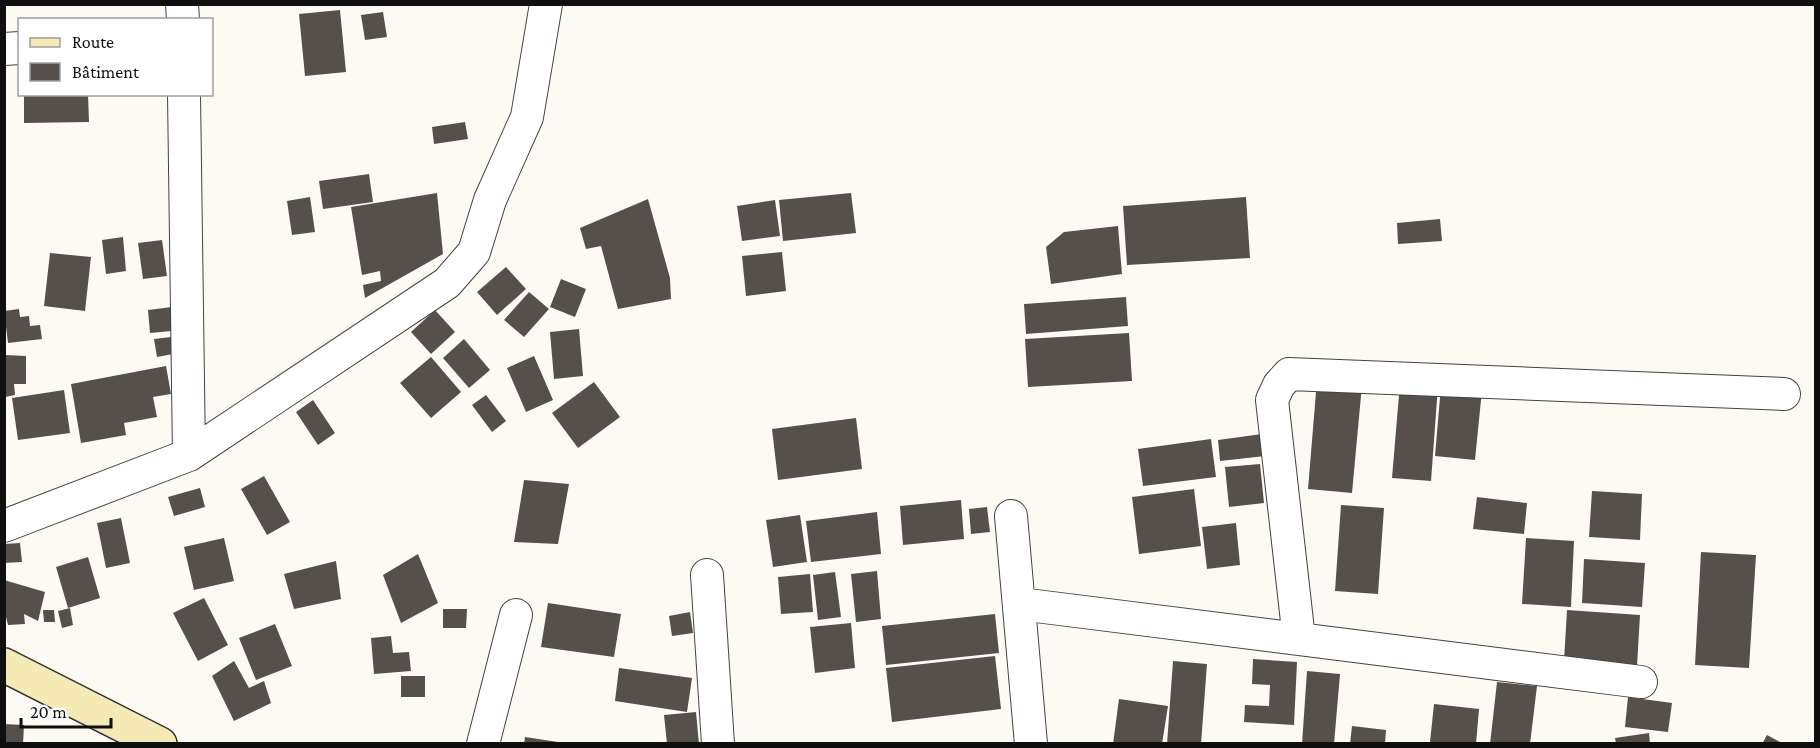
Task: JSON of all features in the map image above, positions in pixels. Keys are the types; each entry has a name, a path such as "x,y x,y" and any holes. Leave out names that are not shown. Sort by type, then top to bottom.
{"street":[{"path":"4,525 189,455 447,283 474,252 490,200 527,117 546,4"},
{"path":"184,96 189,455"},
{"path":"1299,639 1272,400 1279,385 1289,374 1784,394"},
{"path":"1011,516 1031,744"},
{"path":"707,575 718,744"},
{"path":"1020,604 1641,682"},
{"path":"483,744 516,615"},
{"path":"4,665 126,736 160,744"}],"building":[{"path":"340,10 346,72 305,76 299,14"},
{"path":"383,12 387,37 365,40 361,15"},
{"path":"24,96 88,96 89,122 24,123"},
{"path":"465,122 468,139 434,144 432,127"},
{"path":"369,174 373,202 323,209 319,181"},
{"path":"437,193 443,254 365,298 363,285 381,281 380,271 362,275 351,207"},
{"path":"851,193 856,233 783,241 779,200"},
{"path":"310,197 315,232 292,235 287,201"},
{"path":"1246,197 1250,258 1127,265 1123,206"},
{"path":"648,199 670,278 671,299 618,309 601,246 586,249 580,228"},
{"path":"775,200 780,236 742,241 737,206"},
{"path":"1440,219 1442,241 1398,244 1397,223"},
{"path":"1118,226 1122,274 1051,284 1046,247 1064,232"},
{"path":"123,237 126,271 106,274 102,240"},
{"path":"162,240 167,276 143,279 138,243"},
{"path":"782,252 786,291 746,296 742,256"},
{"path":"50,253 91,257 85,311 44,306"},
{"path":"506,267 526,289 497,315 477,292"},
{"path":"561,279 586,289 575,317 550,307"},
{"path":"529,292 549,309 524,337 504,320"},
{"path":"1126,297 1128,326 1026,334 1024,304"},
{"path":"180,306 182,330 150,333 148,310"},
{"path":"19,309 20,317 29,316 30,326 40,325 42,339 8,343 4,311"},
{"path":"435,310 455,332 431,354 411,332"},
{"path":"579,329 583,376 554,379 550,332"},
{"path":"1129,333 1132,381 1028,387 1025,339"},
{"path":"171,337 173,354 157,357 154,339"},
{"path":"464,339 490,370 469,388 443,358"},
{"path":"5,355 26,356 26,384 14,384 15,395 5,397"},
{"path":"534,356 553,400 526,412 507,368"},
{"path":"431,357 461,392 431,418 400,383"},
{"path":"166,366 171,394 153,397 157,417 124,423 126,435 81,443 71,384"},
{"path":"1317,380 1362,385 1352,493 1308,489"},
{"path":"594,382 620,417 578,448 552,413"},
{"path":"1400,383 1438,386 1431,481 1392,478"},
{"path":"1441,386 1482,390 1475,460 1435,456"},
{"path":"64,390 70,433 18,440 12,398"},
{"path":"486,395 506,421 492,432 472,405"},
{"path":"313,400 335,433 318,445 296,412"},
{"path":"856,418 862,469 778,480 772,429"},
{"path":"1262,434 1265,456 1220,461 1218,440"},
{"path":"1211,439 1216,477 1143,486 1138,449"},
{"path":"1260,464 1264,503 1229,507 1225,467"},
{"path":"264,476 290,522 267,535 241,489"},
{"path":"524,480 569,484 558,544 514,542"},
{"path":"200,488 205,507 174,516 168,497"},
{"path":"1194,489 1201,546 1139,554 1132,497"},
{"path":"1592,491 1642,494 1640,540 1589,537"},
{"path":"1477,497 1527,503 1524,534 1473,529"},
{"path":"961,500 964,539 903,545 900,506"},
{"path":"1341,505 1384,508 1378,594 1335,591"},
{"path":"987,507 990,532 971,534 969,509"},
{"path":"877,512 881,554 811,562 806,521"},
{"path":"800,515 807,562 773,567 766,520"},
{"path":"121,518 130,563 106,568 97,523"},
{"path":"1236,523 1240,565 1207,569 1202,527"},
{"path":"224,538 234,581 194,590 184,547"},
{"path":"1526,538 1574,541 1571,607 1522,604"},
{"path":"20,543 22,562 4,563 4,544"},
{"path":"1701,552 1756,555 1749,668 1695,665"},
{"path":"418,554 438,603 401,623 383,575"},
{"path":"88,557 100,598 68,608 56,567"},
{"path":"1584,559 1645,563 1642,607 1582,603"},
{"path":"336,561 341,599 294,609 284,574"},
{"path":"877,571 881,619 856,622 851,574"},
{"path":"835,572 841,617 818,620 813,575"},
{"path":"810,574 813,612 781,614 778,577"},
{"path":"4,580 45,592 38,621 24,614 25,624 8,625 4,609"},
{"path":"204,598 228,645 198,661 173,613"},
{"path":"548,603 621,614 614,657 541,647"},
{"path":"70,608 73,625 62,628 58,611"},
{"path":"443,609 467,609 466,628 443,628"},
{"path":"43,610 54,610 55,622 44,622"},
{"path":"1567,610 1640,615 1637,666 1564,661"},
{"path":"690,612 693,633 672,636 669,616"},
{"path":"995,614 999,653 886,665 882,626"},
{"path":"851,623 855,668 815,673 810,627"},
{"path":"275,624 292,666 256,680 239,638"},
{"path":"391,636 393,653 409,652 411,671 374,674 371,638"},
{"path":"995,656 1001,709 892,722 886,668"},
{"path":"1253,659 1297,662 1294,725 1244,722 1245,705 1269,706 1270,685 1252,684"},
{"path":"234,661 249,688 264,681 271,703 234,721 212,676"},
{"path":"1173,661 1207,664 1201,744 1167,744"},
{"path":"619,668 692,678 687,712 615,701"},
{"path":"1307,671 1340,674 1334,744 1302,744"},
{"path":"401,676 425,676 425,697 401,697"},
{"path":"1497,682 1537,686 1530,744 1490,744"},
{"path":"1628,697 1672,703 1668,732 1625,727"},
{"path":"1119,699 1168,706 1162,744 1113,744"},
{"path":"1434,704 1479,709 1476,744 1430,742"},
{"path":"696,712 699,744 667,744 664,715"},
{"path":"4,724 24,725 23,744 4,744"},
{"path":"1352,726 1386,730 1385,744 1350,744"},
{"path":"1649,733 1650,744 1616,744 1615,738"},
{"path":"1767,735 1784,744 1762,744"},
{"path":"525,737 558,742 558,744 524,744"}]}
